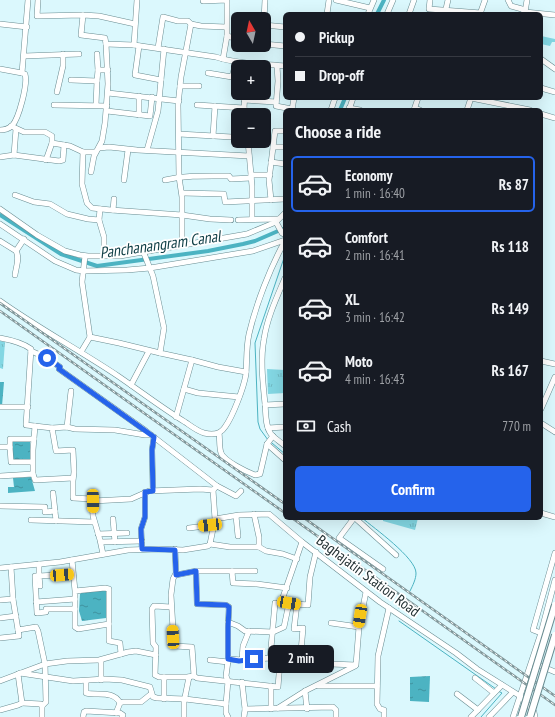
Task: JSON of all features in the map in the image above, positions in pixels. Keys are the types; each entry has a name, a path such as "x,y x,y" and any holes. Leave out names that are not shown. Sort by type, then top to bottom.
{"main road":[{"path":"521,717 555,605"},
{"path":"530,717 555,635"}],"street":[{"path":"22,73 27,27 28,0"},
{"path":"38,0 37,16 99,16 135,24"},
{"path":"137,0 135,24 137,45 135,75 161,80"},
{"path":"203,1 227,0 227,36 223,59"},
{"path":"264,12 265,0"},
{"path":"327,12 329,0"},
{"path":"336,0 361,3 370,8"},
{"path":"369,12 374,0"},
{"path":"387,12 393,0"},
{"path":"410,12 414,0"},
{"path":"430,0 429,11 445,12 448,0"},
{"path":"480,12 485,0"},
{"path":"508,0 511,6 522,9 525,12 527,0"},
{"path":"543,14 555,15"},
{"path":"83,15 81,35 105,38 108,70 107,108 102,141 97,150 91,172"},
{"path":"147,150 158,111 161,80 163,17 178,21 188,21 191,24 201,26 226,27"},
{"path":"0,24 27,27"},
{"path":"183,245 182,193 179,152 179,101 180,86 191,24"},
{"path":"271,25 283,27"},
{"path":"227,36 231,37"},
{"path":"106,44 137,45 161,48 216,56 231,61"},
{"path":"271,45 283,46"},
{"path":"57,92 63,66 63,54"},
{"path":"24,56 79,54"},
{"path":"96,105 98,70 97,54"},
{"path":"543,60 555,69"},
{"path":"271,66 283,66"},
{"path":"277,66 276,106 284,108"},
{"path":"0,69 22,73 25,74 26,77 24,92 14,128 14,155"},
{"path":"98,70 108,70"},
{"path":"208,73 231,77"},
{"path":"72,80 97,81"},
{"path":"180,86 199,86"},
{"path":"543,89 555,92"},
{"path":"108,93 179,101"},
{"path":"139,96 139,115"},
{"path":"54,104 96,105 139,115 150,116 152,97"},
{"path":"197,104 244,108 244,100 276,102"},
{"path":"481,100 519,108"},
{"path":"213,136 216,106"},
{"path":"543,115 555,118"},
{"path":"0,130 14,128 28,133 45,132 52,136 52,143 46,160"},
{"path":"271,200 269,185 274,131 283,131"},
{"path":"180,134 231,137"},
{"path":"52,143 70,146 83,152 109,148 249,156"},
{"path":"0,157 14,155 46,160 63,160 64,145"},
{"path":"273,146 283,147"},
{"path":"248,148 252,219"},
{"path":"124,180 128,150"},
{"path":"83,152 83,188 87,203 90,206 100,209 231,220"},
{"path":"271,162 283,164"},
{"path":"165,180 180,177 230,176 230,179 270,175"},
{"path":"182,193 224,194 225,202 283,199"},
{"path":"16,195 34,202 50,204 67,214 99,220"},
{"path":"113,210 114,199"},
{"path":"0,209 37,235 65,251 85,258 120,256 247,234 277,222 283,215"},
{"path":"100,209 99,220 104,237 104,256"},
{"path":"238,220 252,219 277,222"},
{"path":"277,222 283,234"},
{"path":"0,224 62,264 76,270 127,270 148,268 253,251 283,242"},
{"path":"16,251 24,239"},
{"path":"0,241 16,251 18,254 15,275"},
{"path":"273,437 267,444 260,474 255,475 244,471 224,457 220,451 219,435 228,423 244,386 246,372 246,348 250,333 276,258 283,245"},
{"path":"143,251 148,268 153,276 164,328 160,353"},
{"path":"81,352 90,337 82,282 85,258"},
{"path":"283,284 264,338 262,352 268,428 273,437 283,444"},
{"path":"0,301 48,333 81,352 202,432 219,435"},
{"path":"90,337 218,367 246,372"},
{"path":"0,338 10,340 32,349 26,425 52,428 67,427 86,430 115,430 152,436"},
{"path":"31,351 47,358 60,367 59,369 152,436 215,488 236,496 242,491"},
{"path":"131,385 149,351"},
{"path":"176,416 192,360"},
{"path":"543,361 555,364"},
{"path":"543,405 555,378"},
{"path":"184,389 198,393 239,397"},
{"path":"67,427 71,391"},
{"path":"265,405 283,404"},
{"path":"0,407 28,407"},
{"path":"543,424 555,432"},
{"path":"35,426 32,462 35,480 73,478"},
{"path":"268,428 283,427"},
{"path":"52,428 56,451 73,450 73,498 88,498 92,499 93,501 131,499 145,492 215,488"},
{"path":"152,436 153,491"},
{"path":"32,462 11,462 10,439 34,439"},
{"path":"267,444 283,458"},
{"path":"0,447 10,447"},
{"path":"0,476 33,474"},
{"path":"210,544 214,519 215,488"},
{"path":"142,549 141,525 145,517 145,492"},
{"path":"53,493 56,521"},
{"path":"93,501 94,522 101,542 103,554"},
{"path":"0,506 45,507 45,512 55,511"},
{"path":"254,514 259,537 259,547"},
{"name":"Baghajatin Station Road","path":"214,519 254,514 275,515 302,542 366,592 407,620 498,690 513,692 520,696 534,712 536,717"},
{"path":"543,514 555,518"},
{"path":"236,516 238,536"},
{"path":"113,519 115,542"},
{"path":"30,520 94,522"},
{"path":"353,520 339,538 383,569"},
{"path":"357,520 396,555"},
{"path":"189,528 213,525"},
{"path":"98,534 128,533"},
{"path":"101,542 142,541"},
{"path":"302,542 284,597 284,600 289,603 308,605 310,577 316,552"},
{"path":"0,568 60,562 128,550 183,550 210,544 230,547 259,547 266,551 283,554 297,559"},
{"path":"175,550 176,575 173,579 171,607 174,646 192,647 191,677 185,699 184,717"},
{"path":"540,633 533,630 555,553"},
{"path":"72,560 75,591 76,629 109,624"},
{"path":"39,564 40,586"},
{"path":"0,638 19,636 13,599 11,567"},
{"path":"176,575 196,571 255,571"},
{"path":"196,571 197,604 228,606 228,661 226,676 228,681 226,713 228,717"},
{"path":"232,571 233,583 287,588"},
{"path":"73,574 35,576 36,602 37,613 46,612 46,609 75,609"},
{"path":"513,717 532,662 555,580"},
{"path":"75,591 105,588 109,589 109,641 120,643 121,654"},
{"path":"356,666 359,627 366,592"},
{"path":"0,600 13,599"},
{"path":"36,602 75,599"},
{"path":"270,658 275,603"},
{"path":"284,628 289,603"},
{"path":"294,629 297,604"},
{"path":"171,607 154,606 153,608 153,643 156,647 155,675 159,677 191,677 278,687 280,662"},
{"path":"384,717 384,710 377,704 378,656 388,608"},
{"path":"0,618 16,616"},
{"path":"228,622 249,631 273,632 284,628 303,628 300,663"},
{"path":"331,623 359,627"},
{"path":"18,630 28,628 37,629 45,664 46,677 46,702 42,706 42,717"},
{"path":"242,660 243,646 249,631"},
{"path":"0,682 45,664 67,661 101,660 121,654 136,652 156,654"},
{"path":"210,660 228,661 270,658 280,662 356,666"},
{"path":"101,660 101,680"},
{"path":"532,662 554,671"},
{"path":"277,709 305,691 356,666"},
{"path":"19,674 72,681 122,680 150,687 153,697 226,704"},
{"path":"19,674 22,703"},
{"path":"164,677 164,699"},
{"path":"471,717 498,690 475,678"},
{"path":"86,681 86,693 110,695 117,698 120,703"},
{"path":"242,682 245,709 244,717"},
{"path":"271,709 272,686"},
{"path":"317,686 377,686"},
{"path":"305,691 307,708"},
{"path":"489,717 513,692"},
{"path":"120,703 141,702 152,694"},
{"path":"458,694 478,710"},
{"path":"0,710 22,703 40,704 42,706"},
{"path":"116,713 120,703"},
{"path":"245,709 333,707 336,710 336,717"},
{"path":"83,717 84,712 86,711 120,713 123,715 122,717"}],"green space":[{"path":"543,36 555,39 555,42 552,42 550,46 543,44"},
{"path":"0,341 5,342 3,369 0,368"},
{"path":"267,369 283,370 283,393 268,394"},
{"path":"383,520 418,520 415,530"}],"water":[{"path":"0,382 4,382 2,406 0,406"},
{"path":"12,441 30,441 30,461 12,461"},
{"path":"31,477 35,491 8,493 8,487 14,487 13,478"},
{"path":"109,589 106,618 82,621 79,611 80,594 85,590"},
{"path":"430,676 429,702 410,701 410,677"}],"waterway":[{"name":"Panchanangram Canal","path":"378,12 384,0"},
{"name":"Panchanangram Canal","path":"341,108 344,100"},
{"name":"Panchanangram Canal","path":"0,215 61,254 97,266 208,251 255,241 283,229"},
{"path":"268,440 260,429 258,422 255,343 283,261"},
{"path":"272,443 283,452"},
{"path":"364,520 394,544 409,559 416,573 410,591"},
{"path":"399,608 401,603"},
{"path":"399,621 496,689"},
{"path":"481,717 502,693 498,691"}],"railway":[{"path":"0,303 283,503"},
{"path":"0,311 283,512"},
{"path":"295,520 555,705"},
{"path":"307,520 555,696"}],"route":[{"path":"47,358 60,367 59,369 154,437 152,450 153,491 145,492 145,517 141,525 142,549 175,550 176,575 196,571 197,604 226,605 229,607 228,659 239,661 254,659"}]}
